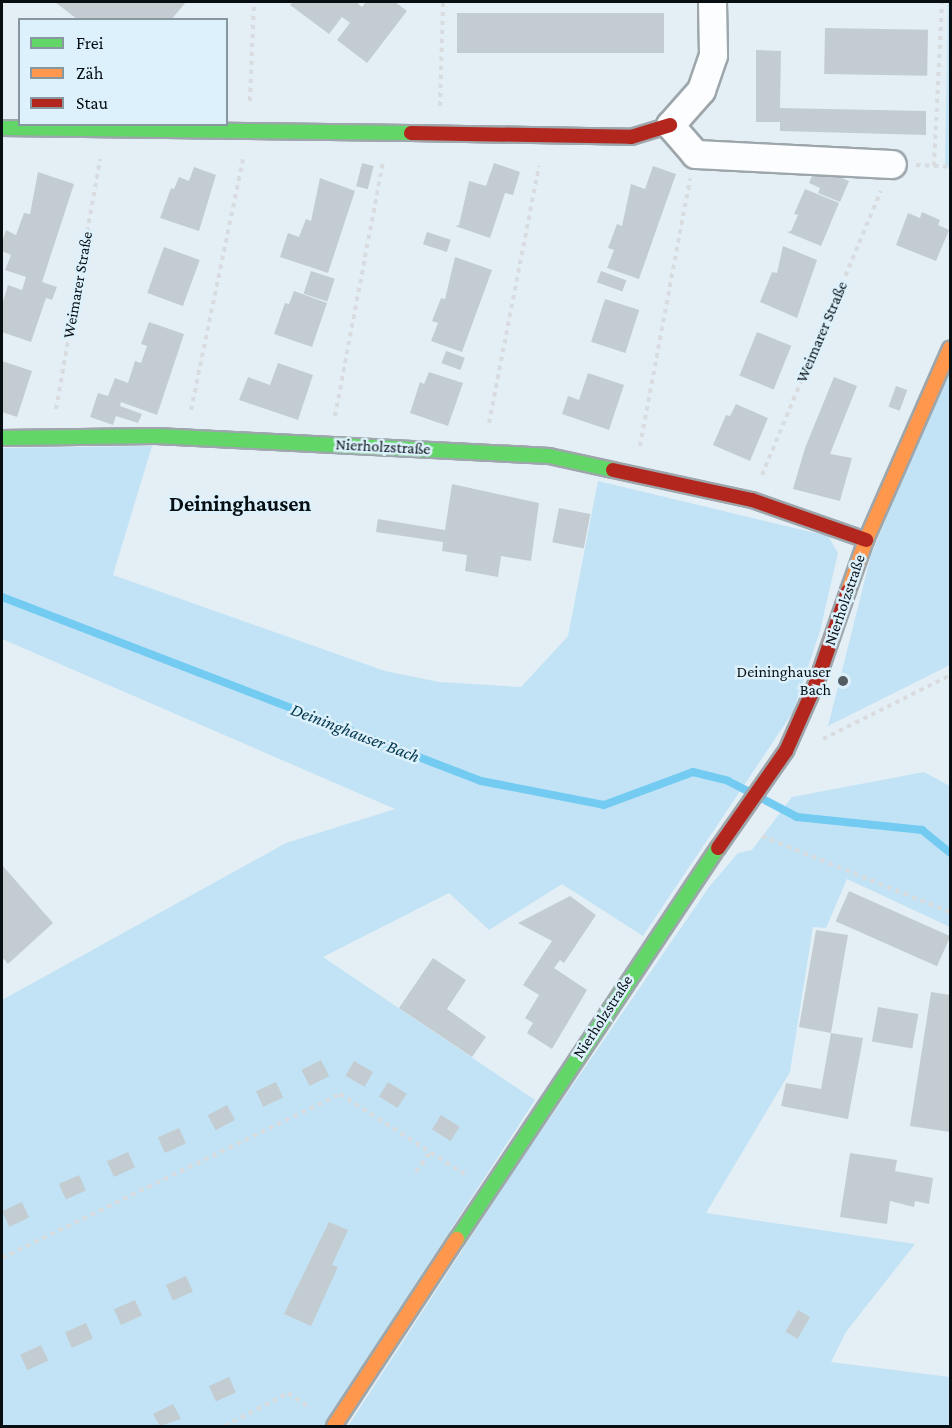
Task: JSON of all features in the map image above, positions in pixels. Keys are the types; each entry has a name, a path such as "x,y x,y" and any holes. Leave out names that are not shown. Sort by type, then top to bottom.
{"street":[{"path":"2,128 105,132 440,133 544,138 631,137 670,125 701,90 713,55 712,2"},
{"path":"670,125 695,154 892,164"},
{"path":"866,540 951,349"},
{"name":"Nierholzstraße","path":"2,438 186,437 549,456 752,500 866,540 817,681 786,751 651,943 334,1426"}],"path":[{"path":"186,437 249,132 254,2"},
{"path":"440,133 443,2"},
{"path":"934,166 942,2"},
{"name":"Weimarer Straße","path":"52,439 105,132"},
{"path":"331,444 388,134"},
{"path":"485,452 544,138"},
{"path":"632,474 643,436 695,154"},
{"path":"892,164 951,167"},
{"name":"Weimarer Straße","path":"752,500 892,164"},
{"path":"786,751 815,743 951,675"},
{"path":"733,825 951,912"},
{"path":"2,1258 340,1094 489,1191"},
{"path":"416,1172 430,1152"},
{"path":"225,1426 288,1393 312,1408"}],"shaded area":[{"path":"948,2 950,2 950,168 945,167"},
{"path":"950,365 950,665 828,726 871,555"},
{"path":"152,446 113,575 385,671 439,682 521,687 568,636 598,481 828,536 838,553 820,631 793,712 643,936 562,884 489,930 449,893 323,957 535,1100 323,1426 2,1426 2,1000 286,843 395,809 2,639 2,448"},
{"path":"924,772 950,786 950,927 847,879 826,928 813,927 790,1072 706,1213 915,1244 846,1332 831,1362 950,1377 950,1426 348,1426 517,1166 709,887 738,853 752,850 792,797"}],"building":[{"path":"55,2 186,2 173,18 75,18"},
{"path":"293,2 356,2 362,7 366,2 395,2 407,11 367,63 337,40 350,23 342,17 329,34 290,5"},
{"path":"457,13 664,13 664,53 457,53"},
{"path":"825,28 928,30 927,76 824,74"},
{"path":"756,50 781,51 780,108 926,111 926,135 780,131 780,122 756,122"},
{"path":"362,163 374,166 368,189 356,186"},
{"path":"494,163 520,172 513,195 505,193 490,238 455,226 459,225 469,181 486,186"},
{"path":"653,166 676,174 639,279 607,268 614,250 608,248 617,224 622,226 631,184 645,189"},
{"path":"194,167 216,175 199,231 160,218 171,188 174,189 179,177 189,181"},
{"path":"38,172 74,184 42,282 57,287 52,300 46,298 31,342 2,332 2,305 8,285 22,290 26,277 5,270 11,255 2,251 2,243 6,230 16,235 24,213 30,214"},
{"path":"827,172 849,181 840,202 818,193 820,188 809,183 813,173 825,177"},
{"path":"320,178 355,191 328,273 280,257 288,233 299,237 306,219 311,221"},
{"path":"805,189 839,203 821,246 787,232 791,231 798,215 794,214"},
{"path":"922,212 940,220 938,225 949,230 936,261 896,245 908,213 920,218"},
{"path":"427,232 451,240 447,252 423,244"},
{"path":"783,246 817,260 797,318 760,302 772,272 777,273"},
{"path":"164,247 200,260 183,306 147,293"},
{"path":"455,257 492,270 462,352 431,341 438,323 432,321 441,298 445,299"},
{"path":"311,271 335,279 327,302 304,294"},
{"path":"601,271 626,280 622,292 597,282"},
{"path":"294,291 327,303 312,347 274,334 285,303 289,304"},
{"path":"605,299 639,310 625,353 591,342"},
{"path":"149,322 184,334 157,415 121,402 120,406 142,414 138,423 116,416 113,425 90,417 98,393 108,396 115,378 128,383 135,361 141,363 147,346 141,344"},
{"path":"757,332 791,346 774,389 739,376"},
{"path":"446,351 465,358 460,370 442,363"},
{"path":"2,361 32,371 17,417 2,412"},
{"path":"278,363 313,375 298,420 239,400 248,377 270,385"},
{"path":"429,372 463,383 448,426 410,413 420,382 424,384"},
{"path":"588,373 624,385 609,430 562,414 568,396 579,400"},
{"path":"834,377 857,386 830,454 852,458 840,501 793,489 805,448"},
{"path":"896,386 907,390 900,411 888,407"},
{"path":"736,404 768,418 750,461 713,445 726,415 730,416"},
{"path":"452,484 539,503 531,561 501,556 498,577 465,571 467,555 442,551 443,542 376,532 378,519 445,530"},
{"path":"559,508 590,514 584,548 552,542"},
{"path":"2,865 53,923 8,964 2,957"},
{"path":"849,891 950,936 937,966 836,921"},
{"path":"570,896 596,915 564,963 560,960 554,968 587,990 552,1049 527,1033 533,1023 525,1018 539,995 523,985 552,941 518,923"},
{"path":"816,930 848,935 831,1033 799,1027"},
{"path":"433,958 466,980 447,1009 486,1037 472,1057 399,1008"},
{"path":"931,992 950,995 950,1132 910,1126"},
{"path":"878,1007 918,1014 912,1049 872,1041"},
{"path":"831,1033 863,1038 848,1119 781,1106 786,1083 821,1089"},
{"path":"321,1060 329,1076 310,1086 301,1070"},
{"path":"354,1061 373,1072 365,1087 346,1076"},
{"path":"276,1082 283,1097 263,1107 256,1091"},
{"path":"388,1082 407,1094 398,1108 379,1096"},
{"path":"227,1105 235,1120 216,1130 208,1115"},
{"path":"441,1115 460,1127 451,1141 432,1129"},
{"path":"179,1128 186,1144 165,1153 158,1137"},
{"path":"128,1152 135,1168 114,1177 107,1161"},
{"path":"850,1153 897,1160 895,1171 933,1178 929,1204 915,1201 914,1207 890,1201 887,1224 840,1217"},
{"path":"79,1175 86,1191 66,1199 59,1184"},
{"path":"22,1202 29,1217 9,1227 2,1211"},
{"path":"329,1222 348,1230 332,1265 338,1267 311,1326 284,1314"},
{"path":"186,1276 193,1292 173,1300 166,1285"},
{"path":"135,1300 142,1316 121,1325 114,1309"},
{"path":"798,1310 810,1317 798,1339 786,1332"},
{"path":"86,1323 93,1339 72,1348 65,1332"},
{"path":"41,1345 48,1360 27,1370 20,1355"},
{"path":"229,1377 236,1393 216,1401 209,1386"},
{"path":"173,1404 181,1419 160,1426 153,1414"}],"waterway":[{"name":"Deininghauser Bach","path":"2,597 481,781 604,805 693,772 728,781 750,792"},
{"name":"Deininghauser Bach","path":"761,798 797,817 922,830 950,853"}],"traffic: fast":[{"path":"2,128 411,133"},
{"path":"2,438 156,436 549,456 613,470"},
{"path":"457,1239 718,848"}],"traffic: slow":[{"path":"848,591 866,540 950,349"},
{"path":"334,1426 457,1239"}],"traffic: jam":[{"path":"411,133 631,137 670,125"},
{"path":"613,470 752,500 866,540"},
{"path":"718,848 786,751 817,681 848,591"}],"place":[{"name":"Deininghauser Bach","path":"843,681"}],"district":[{"name":"Deininghausen","path":"240,504"}]}
